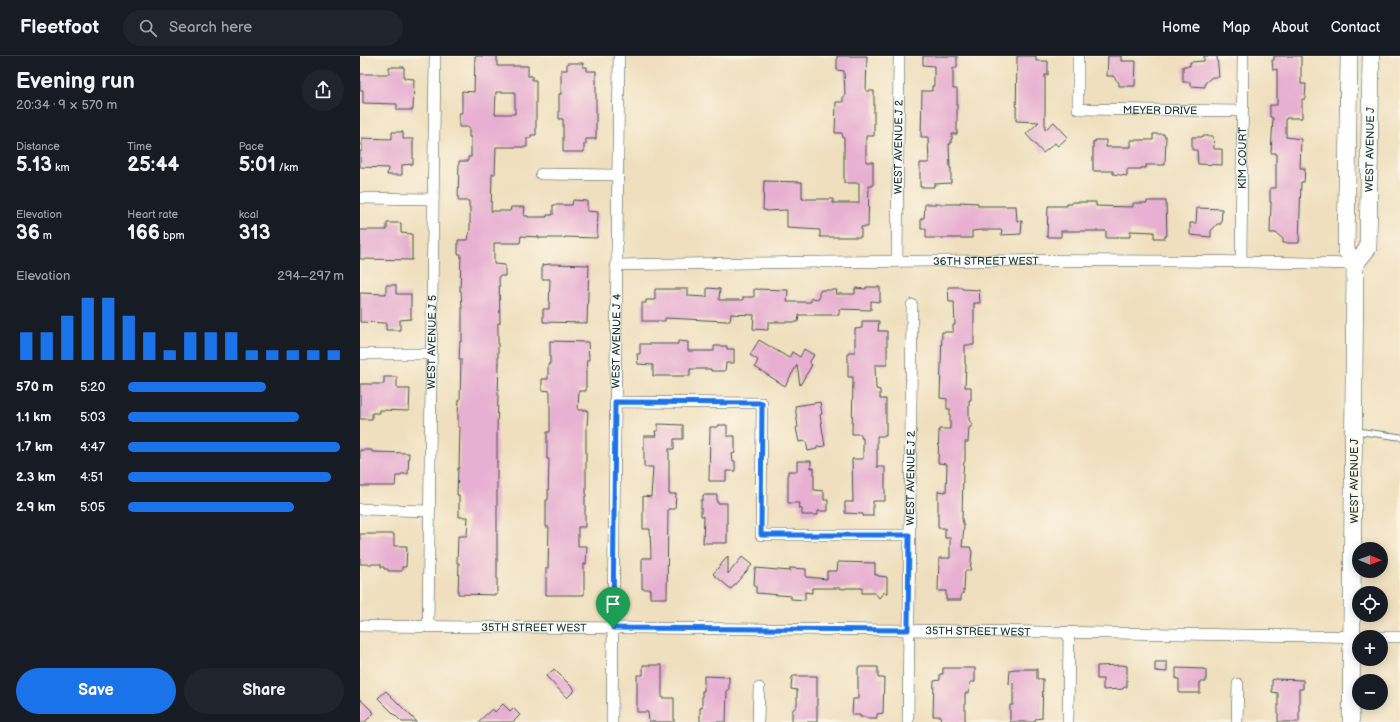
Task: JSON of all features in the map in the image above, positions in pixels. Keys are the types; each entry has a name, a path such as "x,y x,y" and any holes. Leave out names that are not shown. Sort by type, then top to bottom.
{"main road":[{"name":"WEST AVENUE J","path":"1349,56 1346,250 1355,264 1352,630"},
{"name":"WEST AVENUE J","path":"1355,264 1368,248 1371,56"},
{"name":"WEST AVENUE J","path":"1351,722 1352,636"}],"street":[{"name":"WEST AVENUE J 5","path":"428,627 435,56"},
{"name":"WEST AVENUE J 4","path":"612,722 619,56"},
{"name":"WEST AVENUE J 2","path":"897,261 899,56"},
{"name":"MEYER DRIVE","path":"1078,56 1078,109 1242,111"},
{"name":"KIM COURT","path":"1241,261 1243,56"},
{"path":"540,174 617,175"},
{"path":"360,198 433,199"},
{"name":"36TH STREET WEST","path":"616,265 897,261 1241,261 1355,264"},
{"name":"WEST AVENUE J 2","path":"908,722 912,305"},
{"path":"360,354 431,354"},
{"path":"615,402 762,403 761,535 909,535"},
{"path":"360,509 429,511"},
{"name":"35TH STREET WEST","path":"360,626 908,630 1352,636"},
{"path":"1068,722 1069,632"},
{"name":"35TH STREET WEST","path":"1388,637 1400,637"},
{"path":"1237,722 1238,684"},
{"path":"758,722 759,688"}],"lane":[{"path":"1354,430 1400,437"}],"building":[{"path":"475,56 497,56 497,66 528,66 528,76 532,76 532,80 536,80 536,135 531,135 531,138 527,138 527,147 496,147 495,174 492,174 491,211 510,211 511,207 525,207 524,216 547,217 547,215 553,215 553,205 572,205 573,200 587,201 587,211 598,212 597,238 539,238 521,236 520,243 494,243 494,264 505,265 505,276 499,276 500,323 498,323 497,595 458,594 458,536 467,536 468,517 459,517 459,495 457,495 460,427 458,427 458,414 460,400 461,359 459,359 460,341 462,341 462,308 460,291 461,254 458,254 458,240 468,240 470,229 469,201 458,201 459,161 468,161 468,157 471,157 471,137 469,137 469,127 459,127 459,113 462,113 462,91 474,92","holes":["496,92 515,92 515,114 495,114"]},
{"path":"837,56 867,56 866,91 874,91 874,136 866,136 866,162 873,162 873,186 869,186 868,227 861,227 861,237 820,237 820,230 787,228 787,210 763,210 764,181 802,182 802,199 833,199 833,203 859,203 859,183 844,183 844,138 842,133 835,133 836,102 843,102 843,96 845,96 844,71 837,70"},
{"path":"923,56 957,56 957,68 953,68 953,89 957,89 957,134 952,134 951,144 949,144 951,183 934,184 934,187 920,187 920,163 929,163 928,137 921,137 922,91 932,91 932,86 934,86 934,66 923,65"},
{"path":"1017,56 1036,56 1036,61 1048,61 1048,75 1045,75 1045,130 1054,122 1068,137 1058,146 1055,143 1043,153 1026,134 1039,122 1016,121"},
{"path":"1108,56 1121,56 1121,61 1136,61 1135,86 1119,86 1119,83 1113,76 1107,76"},
{"path":"1204,56 1217,56 1219,77 1212,77 1205,83 1205,87 1190,86 1190,82 1183,82 1183,66 1190,66 1190,62 1204,61"},
{"path":"1274,56 1301,56 1301,84 1306,84 1305,99 1302,99 1302,118 1286,118 1286,137 1301,139 1300,168 1305,168 1304,182 1301,182 1299,243 1283,243 1283,239 1276,233 1270,233 1270,188 1276,188 1276,153 1271,153 1273,118 1270,117 1270,105 1277,105 1277,69 1273,70 1272,60 1274,60"},
{"path":"567,63 583,63 583,67 587,67 587,71 596,71 596,139 586,139 586,144 584,144 584,152 563,152 563,119 559,119 559,94 561,94 561,70 567,70"},
{"path":"389,67 404,67 404,78 414,79 413,110 397,110 397,104 363,103 363,90 360,90 360,74 389,74"},
{"path":"392,132 403,132 403,139 413,139 413,164 402,165 402,175 387,175 388,168 360,167 362,138 392,139"},
{"path":"1153,134 1164,134 1164,136 1166,136 1165,165 1146,165 1146,168 1127,169 1127,176 1113,174 1113,171 1093,171 1093,142 1095,142 1095,140 1106,140 1106,147 1131,147 1131,140 1153,140"},
{"path":"1213,136 1214,149 1222,149 1222,165 1198,164 1197,150 1192,150 1192,137"},
{"path":"1147,201 1166,201 1167,236 1165,236 1165,238 1154,238 1154,232 1130,231 1130,237 1118,238 1106,238 1106,231 1061,231 1061,237 1047,237 1048,206 1067,206 1067,204 1072,204 1072,202 1096,202 1096,206 1133,207 1133,203 1147,203"},
{"path":"960,202 978,203 978,206 1016,206 1017,221 1022,221 1021,234 1001,235 1002,230 983,230 972,231 972,238 926,238 926,229 921,229 921,218 924,218 925,204 960,204"},
{"path":"1197,208 1222,209 1221,224 1217,224 1211,231 1211,237 1190,235 1190,223 1196,223"},
{"path":"387,223 401,223 401,233 412,234 412,260 360,259 360,230 387,230"},
{"path":"542,265 589,265 587,323 543,322 543,309 549,309 550,279 542,279"},
{"path":"386,285 396,285 396,294 411,294 411,319 400,320 400,330 386,330 386,323 360,322 360,293 386,294"},
{"path":"866,287 880,287 880,302 871,301 871,310 839,309 839,315 799,315 798,322 768,322 768,330 753,329 754,315 731,314 730,321 665,318 665,321 642,321 642,303 646,303 646,300 655,300 655,289 688,289 688,296 707,297 707,288 720,289 719,300 743,300 743,297 754,297 754,289 788,290 787,302 811,302 811,298 819,299 819,292 821,290 837,290 836,294 855,294 855,288 866,289"},
{"path":"948,287 962,287 962,289 979,290 980,303 974,303 974,345 965,345 965,387 971,387 971,400 969,400 969,420 973,425 969,428 968,442 965,442 962,520 964,526 962,547 970,547 972,552 970,571 965,571 964,591 963,590 963,594 961,594 961,600 946,600 946,591 938,591 939,558 950,558 950,538 945,538 945,528 938,528 938,491 946,492 947,464 938,463 939,429 950,429 950,409 947,409 947,399 940,398 942,332 953,332 953,325 955,325 954,302 949,302"},
{"path":"862,321 879,321 878,331 887,331 887,365 875,365 876,389 880,390 880,399 886,399 886,436 877,436 877,467 885,467 885,501 873,501 873,516 845,513 845,502 853,502 852,459 863,459 863,438 861,438 861,434 852,434 853,377 848,377 848,352 855,352 855,329 862,328"},
{"path":"759,340 789,358 792,352 800,357 804,349 814,355 809,363 812,365 800,385 797,365 785,386 755,367 758,360 750,355"},
{"path":"550,341 588,342 589,360 587,360 586,391 579,391 578,410 588,410 586,428 585,527 578,527 578,546 587,546 586,564 584,564 584,595 546,595 549,527 546,527 549,459 547,459 547,432 550,432 550,391 542,390 542,379 548,379 548,364 550,364"},
{"path":"678,341 688,342 688,351 714,351 714,346 727,346 727,349 734,349 734,363 726,363 725,371 690,369 690,376 653,376 653,365 638,364 637,354 640,354 640,344 678,344"},
{"path":"384,377 397,377 397,389 410,389 409,411 379,410 379,413 372,413 372,419 360,419 360,384 384,384"},
{"path":"820,402 822,414 820,415 825,446 817,447 817,449 808,451 806,441 799,442 796,428 798,427 795,406"},
{"path":"658,424 683,425 683,439 674,439 674,449 669,449 669,494 676,494 675,509 668,509 667,598 650,598 650,589 642,589 642,558 651,558 650,529 643,529 643,496 651,497 653,467 644,467 644,436 656,436 655,431 658,431"},
{"path":"718,425 727,425 727,436 735,436 735,453 732,454 733,461 735,461 735,471 726,471 726,481 709,481 710,427 718,427"},
{"path":"360,450 372,450 372,452 409,453 408,474 396,476 395,486 360,486"},
{"path":"797,461 811,461 811,468 814,468 814,490 824,491 824,500 828,500 828,511 818,511 818,515 802,515 802,509 799,508 800,503 788,503 788,471 797,471"},
{"path":"703,495 717,495 717,503 727,503 727,543 703,543 704,516 701,516 701,500 703,500"},
{"path":"360,534 394,534 394,546 407,546 406,567 402,567 402,571 388,571 388,569 381,567 381,564 360,564"},
{"path":"728,556 728,574 742,557 752,565 731,589 713,574"},
{"path":"838,562 875,563 875,575 887,577 887,593 883,593 879,598 875,593 862,593 862,588 812,588 812,593 805,592 805,600 791,599 791,596 756,593 756,586 754,586 755,568 790,571 790,568 806,569 806,577 827,579 827,571 837,571"},
{"path":"1155,662 1167,662 1167,672 1155,671"},
{"path":"643,665 662,665 662,698 674,698 674,722 649,722 648,712 637,712 637,675 643,675"},
{"path":"1097,666 1127,666 1127,687 1124,687 1123,689 1103,690 1103,679 1097,679"},
{"path":"858,667 878,667 878,678 884,678 883,713 877,714 877,718 866,718 860,717 860,715 852,715 853,699 858,699"},
{"path":"943,668 975,668 975,682 970,682 969,693 965,693 965,722 940,722 941,716 933,716 934,681 940,680 940,674 943,674"},
{"path":"1176,668 1206,670 1206,682 1200,682 1200,693 1179,693 1179,679 1176,679"},
{"path":"554,669 575,690 567,698 546,676"},
{"path":"1037,669 1037,679 1043,679 1042,718 1035,719 1035,722 1010,722 1010,705 1013,705 1013,683 1009,684 1010,670"},
{"path":"704,676 729,677 726,722 700,722 702,691 704,691"},
{"path":"817,676 817,722 792,722 792,711 797,705 797,690 791,689 792,677"},
{"path":"1272,680 1303,680 1303,689 1299,689 1299,722 1278,722 1278,693 1272,692"},
{"path":"386,691 417,722 402,722 378,698"},
{"path":"360,699 374,713 365,722 360,722"},
{"path":"503,704 510,711 513,708 520,715 513,722 478,722 492,709 495,712"}],"route":[{"path":"615,402 762,403 761,535 909,535 908,630 613,628 615,402"}]}
